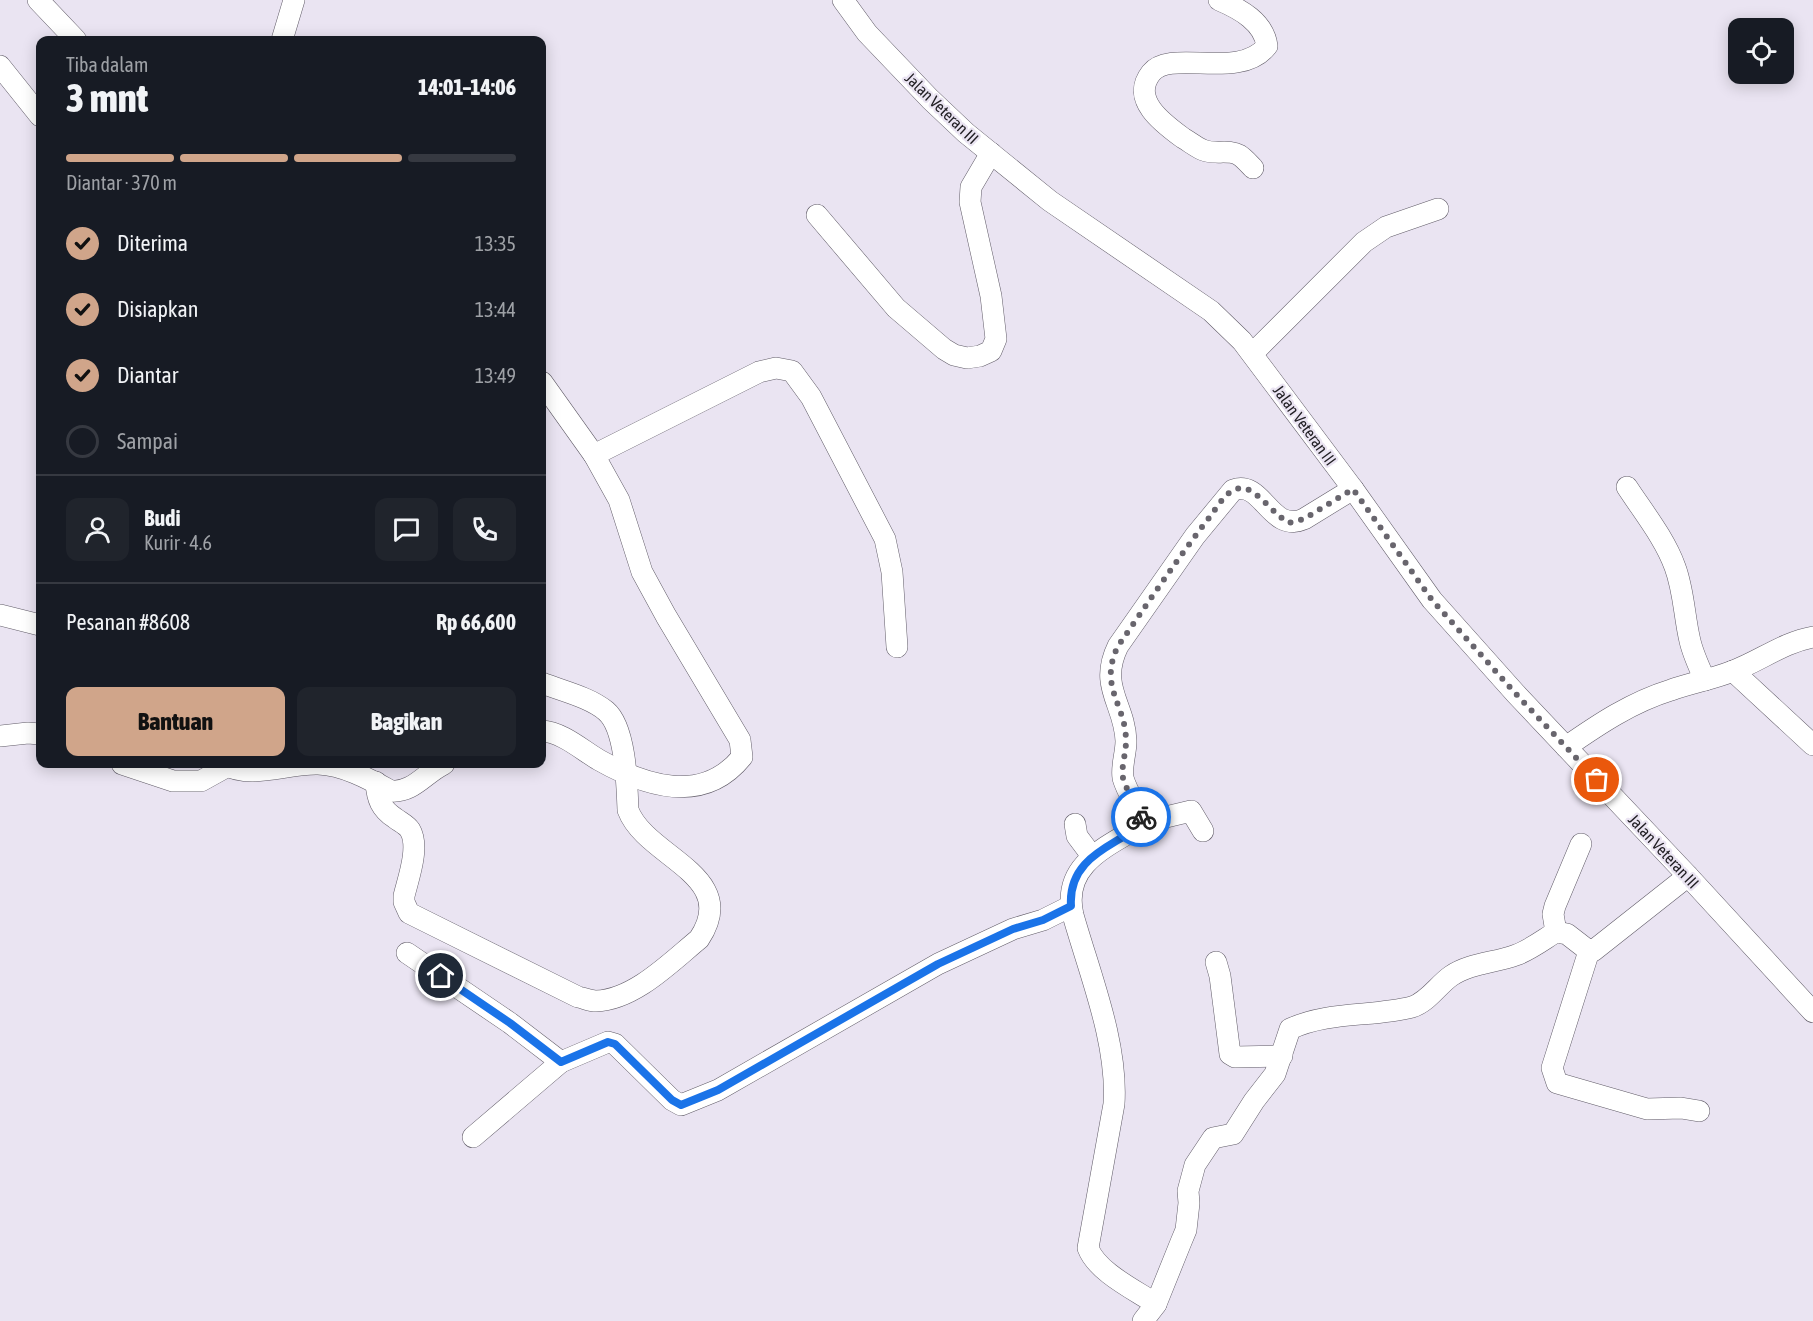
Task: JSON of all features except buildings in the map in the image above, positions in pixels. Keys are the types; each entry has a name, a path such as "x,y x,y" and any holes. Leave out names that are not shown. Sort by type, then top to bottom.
{"street":[{"path":"38,0 72,36"},
{"path":"283,36 294,0"},
{"name":"Jalan Veteran III","path":"843,0 867,33 966,133 1050,201 1211,311 1252,353 1432,600 1813,1012"},
{"path":"1219,0 1237,8 1259,27 1266,36 1267,46 1261,54 1240,61 1160,65 1151,72 1144,86 1146,101 1153,113 1165,125 1202,150 1239,155 1253,168"},
{"path":"0,66 9,91 36,113"},
{"path":"817,215 896,308 954,355 967,358 980,356 991,351 996,339 990,296 970,202 971,187 991,153"},
{"path":"1252,353 1364,242 1386,227 1438,209"},
{"path":"594,455 759,372 776,368 792,371 812,397 885,539 892,573 897,646"},
{"path":"546,388 594,455 619,500 642,572 740,740 742,757 721,778 700,785 682,787 654,783 626,774 566,740 546,732"},
{"path":"1628,487 1669,553 1675,568 1682,590 1690,639 1705,680"},
{"path":"1141,823 1141,817 1123,778 1126,741 1124,726 1112,690 1110,668 1118,646 1195,536 1233,490 1246,488 1276,515 1289,523 1304,519 1353,489"},
{"path":"0,615 36,624"},
{"path":"1566,747 1605,719 1636,704 1669,690 1733,671 1789,644 1813,637"},
{"path":"1733,671 1813,745"},
{"path":"376,782 381,806 410,830 413,840 412,862 404,896 409,913 578,997 595,1001 615,998 633,991 699,939 706,930 711,904 697,877 667,854 636,825 631,817 628,810 621,737 612,717 605,710 590,702 546,685"},
{"path":"0,736 36,734"},
{"path":"134,768 173,781 201,780 220,768"},
{"path":"235,768 242,770 286,768"},
{"path":"342,768 392,791 400,792 409,789 438,768"},
{"path":"1156,1304 1100,1266 1092,1258 1088,1248 1114,1104 1116,1081 1111,1047 1071,906 1071,888 1080,870 1092,856 1136,829 1141,823 1191,811 1203,831"},
{"path":"1075,824 1077,836 1092,856"},
{"path":"1556,932 1553,914 1555,906 1581,844"},
{"path":"1589,951 1599,948 1688,876"},
{"path":"473,1137 561,1062 608,1042 615,1044 672,1100 681,1105 692,1102 718,1090 938,964 1013,929 1043,920 1071,906"},
{"path":"1143,1321 1156,1304 1186,1230 1188,1191 1195,1165 1213,1138 1233,1134 1275,1074 1290,1029 1348,1015 1416,1006 1457,972 1470,966 1519,954 1556,932 1567,934 1589,951"},
{"path":"1589,951 1552,1068 1557,1083 1647,1109 1681,1108 1699,1111"},
{"path":"407,953 510,1023 561,1062"},
{"path":"1216,962 1220,976 1230,1054 1235,1057 1282,1056"}],"way so far":[{"path":"1141,817 1123,778 1126,741 1124,726 1112,690 1110,668 1113,657 1118,646 1195,536 1225,498 1233,490 1239,488 1246,488 1252,492 1276,515 1289,523 1296,523 1304,519 1353,489 1432,600 1597,780"}],"route":[{"path":"441,976 510,1023 561,1062 608,1042 615,1044 672,1100 681,1105 718,1090 938,964 1013,929 1043,920 1071,906 1071,888 1080,870 1101,849 1136,829 1141,823 1141,817"}]}
